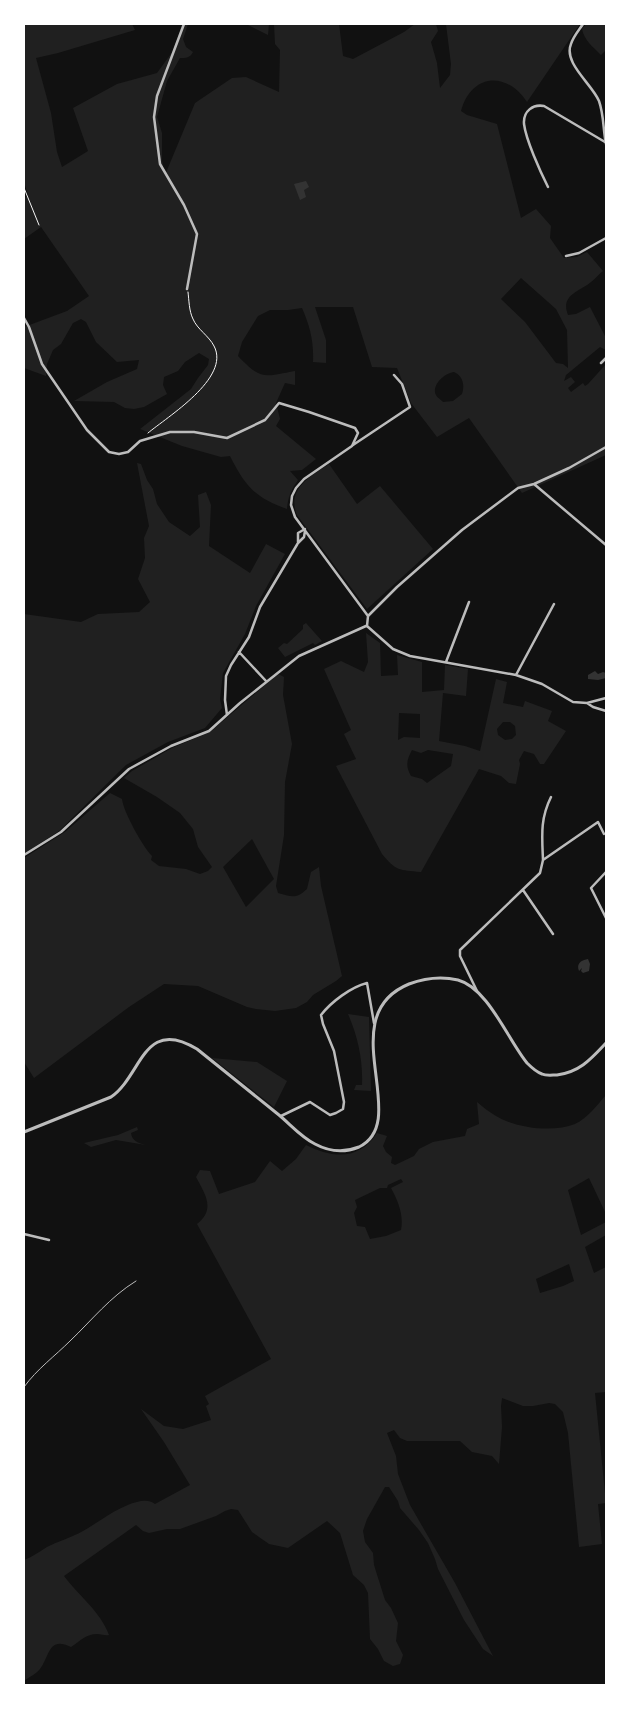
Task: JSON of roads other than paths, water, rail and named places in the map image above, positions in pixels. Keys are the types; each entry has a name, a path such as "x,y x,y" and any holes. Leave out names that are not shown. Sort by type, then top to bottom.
{"street":[{"path":"184,24 157,96 154,118 160,164 184,205 197,234 187,289"},
{"path":"583,24 571,43 569,52 572,62 598,100 602,113 606,143"},
{"path":"548,187 524,122 530,108 540,105 544,106 606,143"},
{"path":"566,256 579,253 606,238"},
{"path":"24,318 42,364 87,430 109,452 119,454 128,452 140,440 170,432 194,432 227,438 265,420 279,403 355,428 358,433 352,446"},
{"path":"601,363 606,358"},
{"path":"368,616 295,517 291,505 292,496 296,488 304,479 410,407 402,384 394,375"},
{"path":"367,626 368,616 396,587 462,530 518,488 534,484 569,468 606,446"},
{"path":"534,484 606,546"},
{"path":"298,543 298,533 305,529"},
{"path":"227,715 225,700 226,676 249,637 260,608 298,543 304,537 305,529"},
{"path":"446,662 469,602"},
{"path":"516,675 554,604"},
{"path":"367,626 393,649 410,656 516,675 542,684 573,702 587,703 606,698"},
{"path":"24,855 61,832 129,769 170,746 209,731 299,656 367,626"},
{"path":"239,652 266,682"},
{"path":"587,703 593,707 606,710"},
{"path":"551,797 545,808 542,820 543,860 540,873 460,950 460,956 478,992 490,1007 519,1053 534,1070 542,1075 574,1071 584,1066 606,1043"},
{"path":"543,860 598,822 604,834"},
{"path":"606,872 591,888 606,918"},
{"path":"523,890 552,934"},
{"path":"374,1023 382,1007 392,995 401,988 417,982 436,978 452,979 466,983 478,992"},
{"path":"24,1132 111,1097 121,1088 149,1048 157,1043 169,1040 181,1041 197,1049 310,1141 329,1149 350,1150 358,1147 368,1141 375,1130 378,1117 373,1041 374,1023 367,983 357,986 325,1009 321,1015 334,1050 344,1102 343,1109 330,1115 313,1102 310,1102 281,1116"},
{"path":"24,1234 49,1240"}],"lane":[{"path":"24,1386 102,1308 136,1281"}]}
